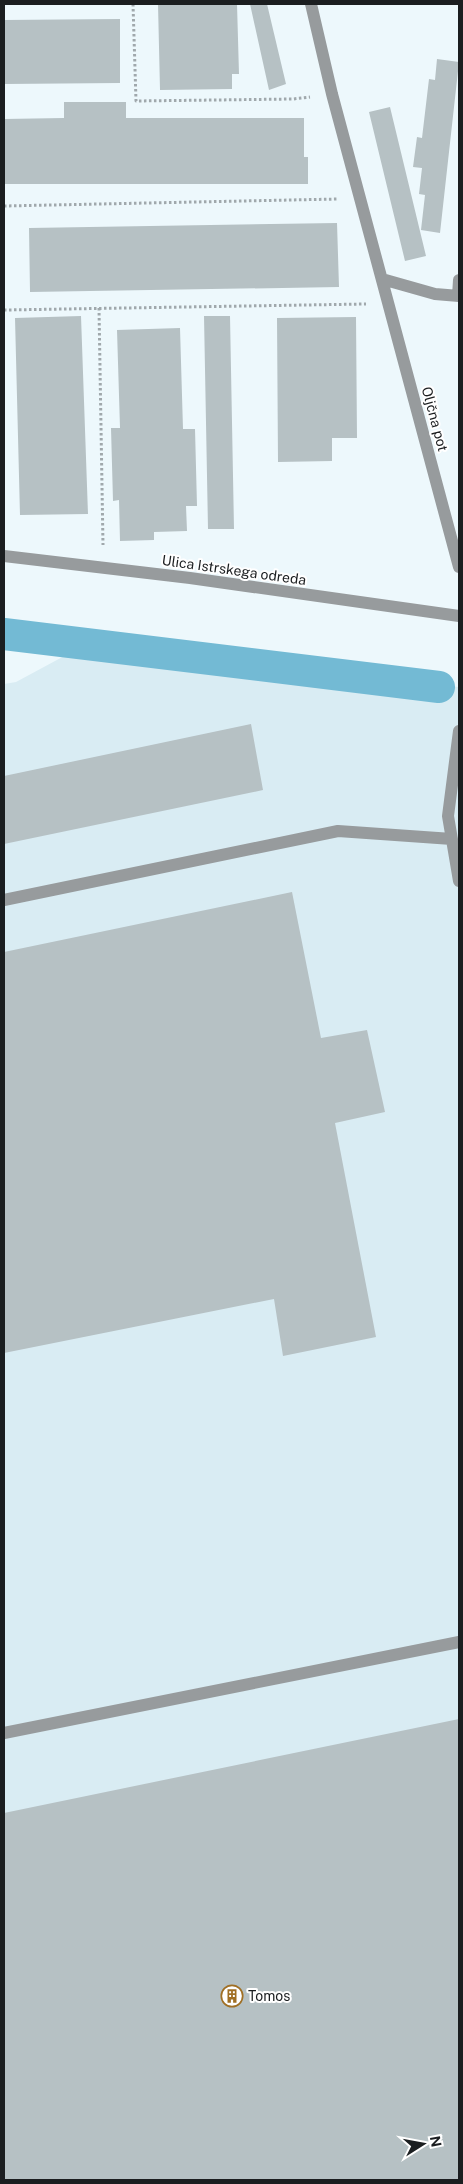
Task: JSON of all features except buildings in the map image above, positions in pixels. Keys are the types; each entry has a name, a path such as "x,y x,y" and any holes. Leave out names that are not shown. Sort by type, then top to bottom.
{"street":[{"name":"Oljčna pot","path":"311,4 332,94 362,198 459,567"},
{"path":"382,279 435,294 458,296 459,280"},
{"name":"Ulica Istrskega odreda","path":"4,556 103,567 459,616"},
{"path":"459,731 448,816 459,881"},
{"path":"4,900 338,831 452,839"},
{"path":"4,1732 459,1642"}],"path":[{"path":"133,4 136,101 293,100 332,94"},
{"path":"4,206 362,198"},
{"path":"4,310 389,304"},
{"path":"99,308 103,567"}],"shaded area":[{"path":"68,654 459,687 459,2180 4,2180 4,684 16,682"}],"waterway":[{"path":"4,634 439,687"}],"place":[{"name":"Tomos","path":"232,1996"}]}
